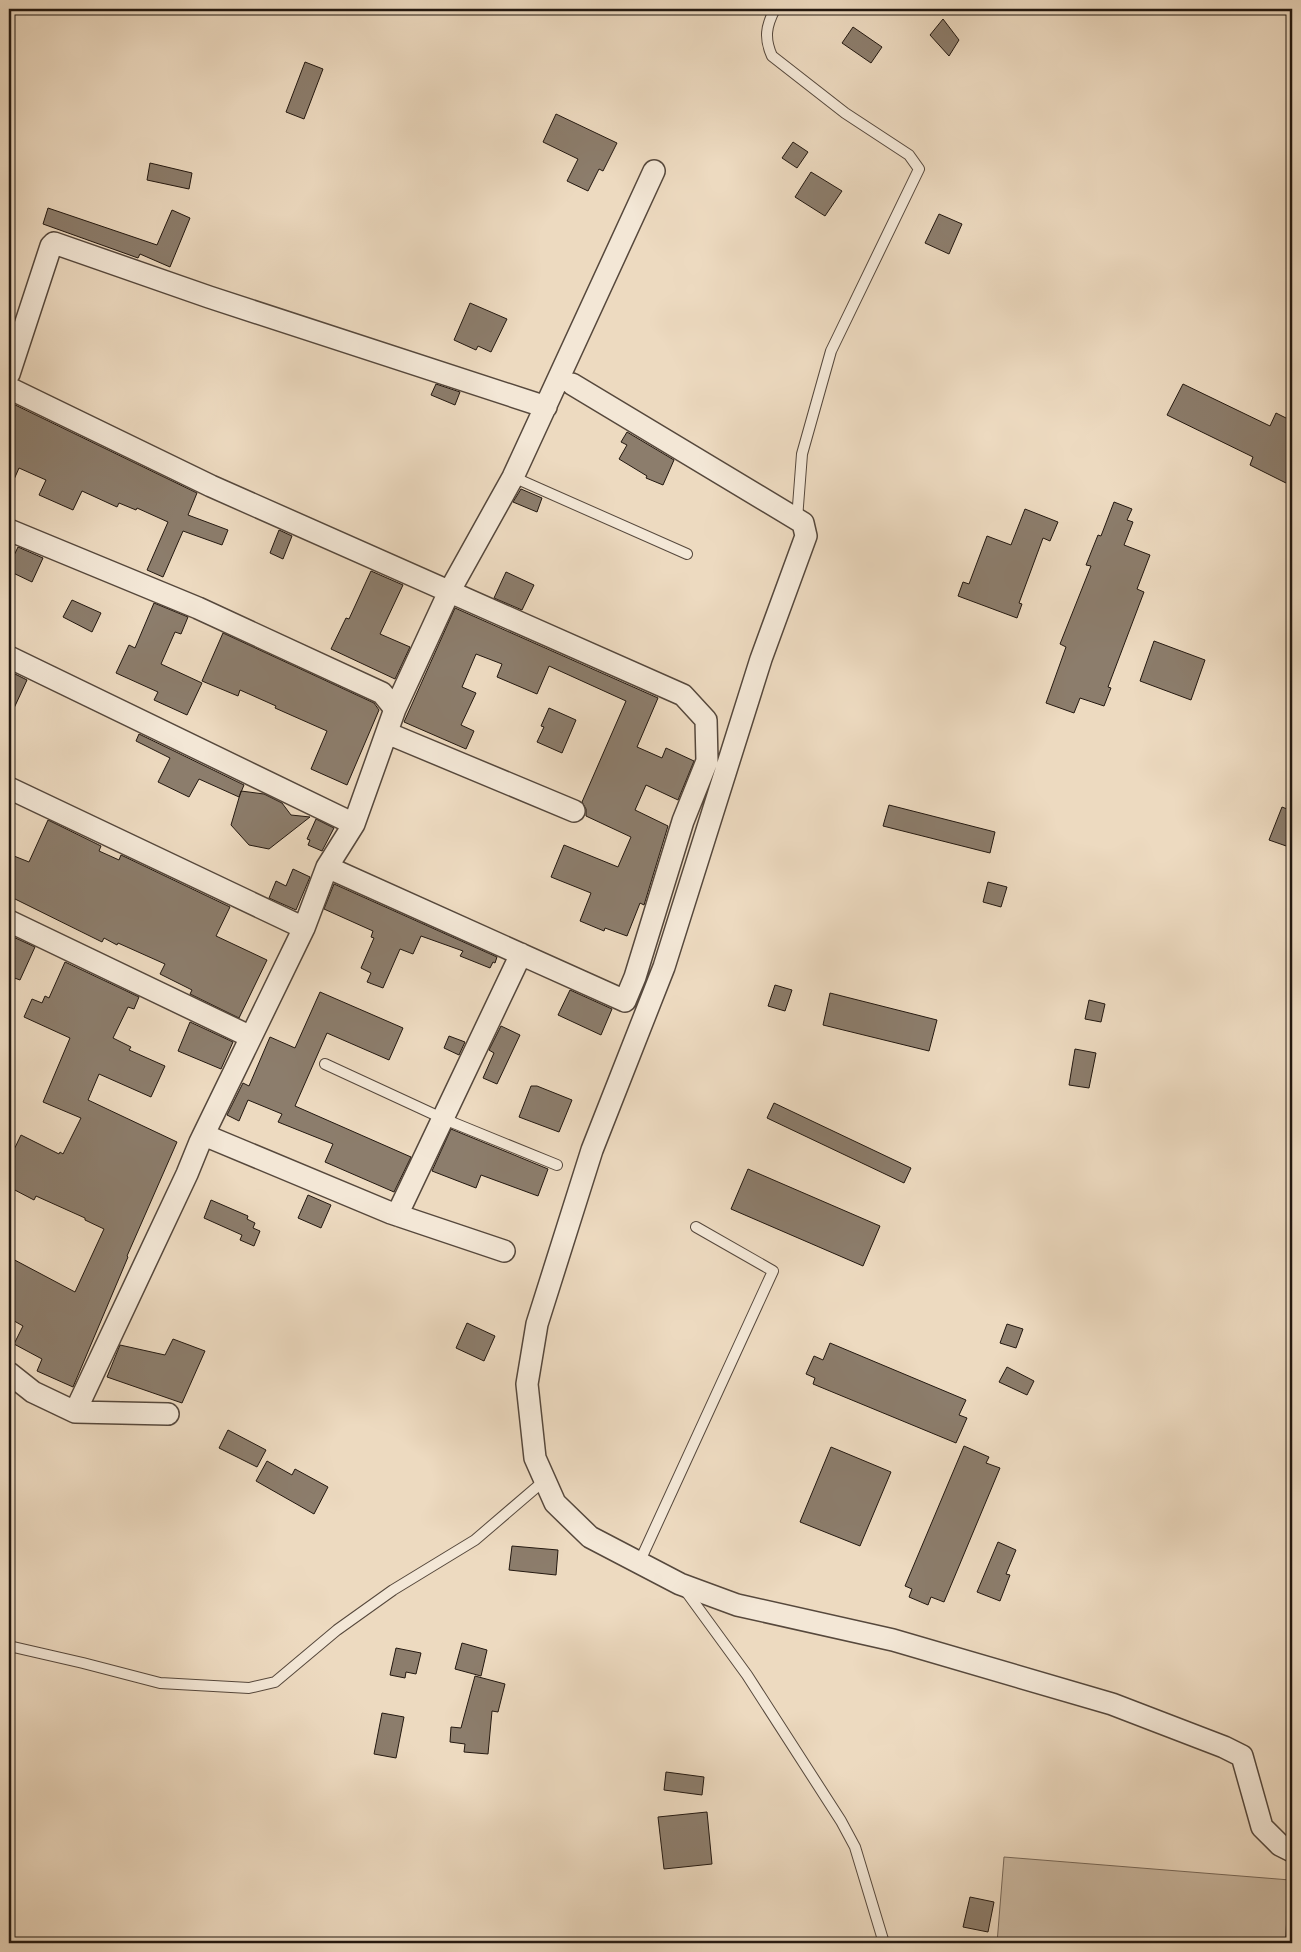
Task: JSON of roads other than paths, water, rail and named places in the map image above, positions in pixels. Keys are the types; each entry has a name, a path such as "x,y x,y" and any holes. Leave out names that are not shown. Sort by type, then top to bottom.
{"street":[{"path":"75,1412 204,1134 304,928 327,867 354,824 395,709 449,592 513,477 654,171"},
{"path":"9,374 51,246 54,243 209,297 546,407"},
{"path":"572,384 797,519 803,523 806,536 760,659 664,968 592,1150 537,1324 526,1384 536,1458 555,1503 590,1537 680,1584 736,1605 893,1640 1112,1704 1224,1747 1242,1756 1262,1827 1280,1845 1292,1851"},
{"path":"9,388 211,486 683,695 706,720 707,761 683,821 635,977 625,1001 327,867"},
{"path":"9,530 198,608 382,693 395,709"},
{"path":"9,657 354,824"},
{"path":"387,733 574,812"},
{"path":"9,788 304,928"},
{"path":"9,921 252,1037"},
{"path":"397,1215 521,954"},
{"path":"204,1134 397,1215 504,1251"},
{"path":"9,1373 33,1392 75,1412 168,1414"}],"lane":[{"path":"775,9 769,20 766,42 772,56 845,113 909,155 919,169 831,351 802,454 797,519"},
{"path":"513,477 687,554"},
{"path":"324,1064 444,1119 557,1165"},
{"path":"639,1563 773,1271 696,1227"},
{"path":"9,1646 160,1683 249,1688 275,1682 337,1630 393,1590 475,1540 545,1480"},
{"path":"680,1584 747,1675 841,1821 855,1847 884,1943"}]}
